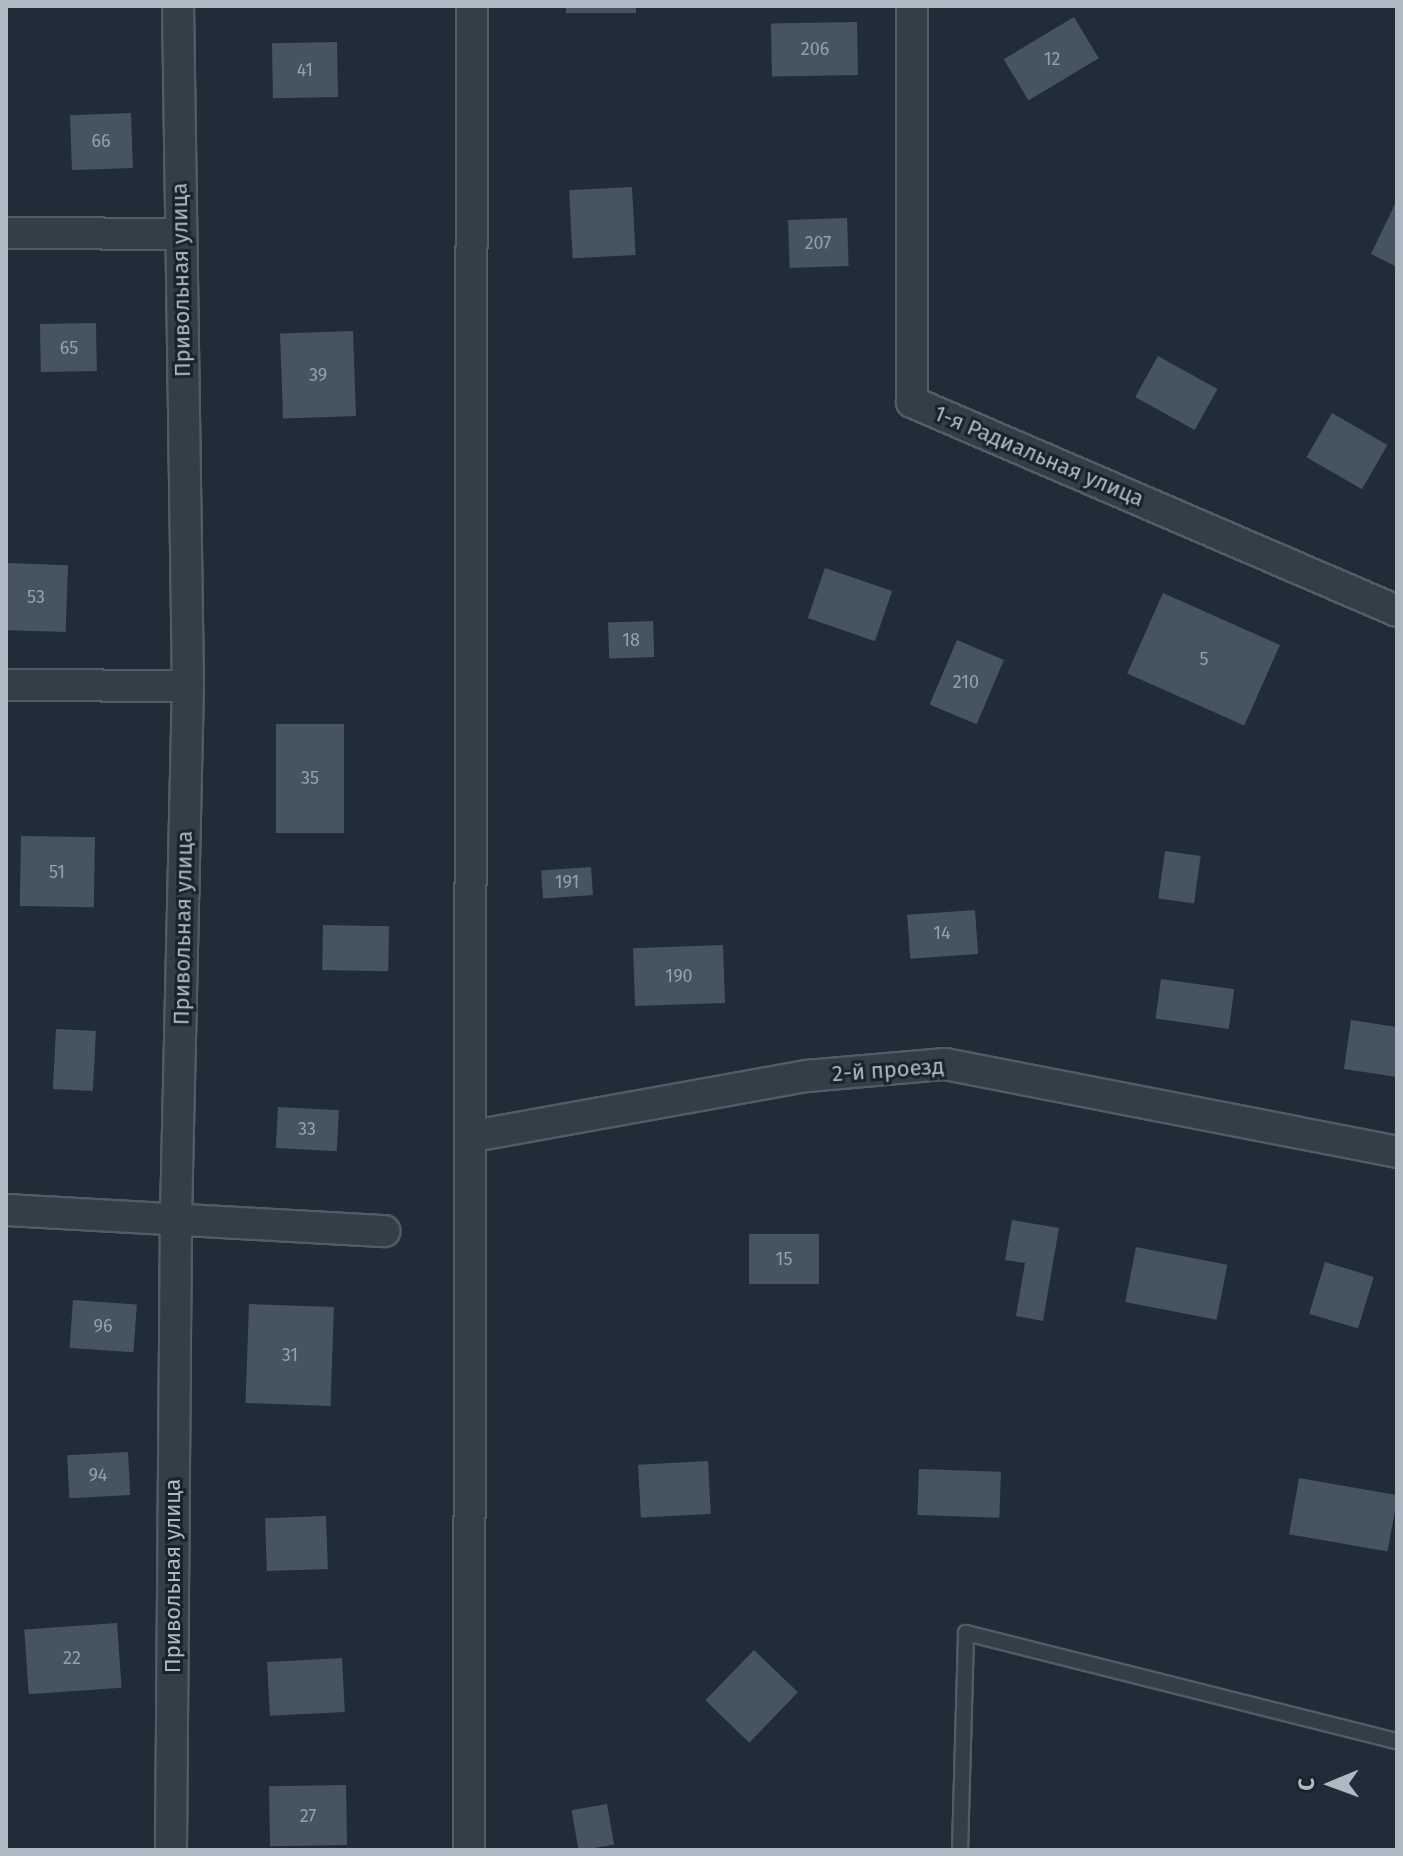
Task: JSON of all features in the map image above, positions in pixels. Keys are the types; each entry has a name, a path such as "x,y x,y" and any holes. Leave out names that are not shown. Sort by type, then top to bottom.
{"street":[{"name":"Привольная улица","path":"171,1850 176,1217 188,686 178,6"},
{"path":"469,1850 473,1136 472,6"},
{"name":"1-я Радиальная улица","path":"912,6 912,402 1397,611"},
{"path":"6,233 180,234"},
{"path":"6,685 188,686"},
{"name":"2-й проезд","path":"473,1136 807,1076 945,1064 1397,1152"},
{"path":"6,1210 176,1217 384,1231"}],"lane":[{"path":"960,1850 966,1633 1397,1741"}],"building":[{"path":"566,6 636,6 636,13 566,13"},
{"path":"1074,17 1099,58 1028,100 1004,59"},
{"path":"857,22 858,75 772,76 771,24"},
{"path":"337,42 338,97 273,98 272,43"},
{"path":"131,113 133,168 72,170 70,115"},
{"path":"632,187 636,255 573,258 569,190"},
{"path":"1397,205 1397,267 1371,254"},
{"path":"847,218 849,266 790,268 788,220"},
{"path":"96,323 97,371 41,372 40,324"},
{"path":"353,331 356,416 283,418 280,334"},
{"path":"1158,356 1217,389 1195,430 1135,397"},
{"path":"1332,413 1387,445 1362,489 1306,457"},
{"path":"6,563 68,565 66,632 6,630"},
{"path":"825,568 892,591 875,641 808,618"},
{"path":"1163,593 1280,645 1244,725 1127,673"},
{"path":"653,621 654,657 609,659 608,623"},
{"path":"957,640 1004,660 977,724 930,704"},
{"path":"276,724 344,724 344,833 276,833"},
{"path":"21,836 95,837 94,907 20,906"},
{"path":"1165,851 1201,856 1194,904 1158,899"},
{"path":"591,867 593,895 543,898 541,870"},
{"path":"975,910 978,954 910,959 907,915"},
{"path":"323,925 389,926 388,971 322,970"},
{"path":"723,945 725,1003 635,1006 633,948"},
{"path":"1161,979 1234,989 1229,1029 1155,1019"},
{"path":"1351,1020 1397,1027 1397,1077 1344,1069"},
{"path":"56,1029 96,1031 93,1091 53,1089"},
{"path":"278,1107 339,1110 337,1151 276,1148"},
{"path":"1012,1220 1059,1228 1043,1321 1016,1316 1025,1263 1005,1260"},
{"path":"749,1234 819,1234 819,1284 749,1284"},
{"path":"1136,1247 1227,1265 1217,1320 1125,1302"},
{"path":"1325,1262 1374,1277 1358,1329 1309,1314"},
{"path":"73,1300 137,1304 133,1352 70,1348"},
{"path":"249,1304 334,1307 330,1406 246,1403"},
{"path":"128,1452 130,1495 69,1498 67,1455"},
{"path":"708,1461 711,1514 641,1518 638,1465"},
{"path":"919,1469 1001,1472 999,1518 917,1515"},
{"path":"1299,1478 1397,1495 1388,1551 1289,1534"},
{"path":"326,1516 328,1569 267,1571 265,1518"},
{"path":"117,1623 122,1688 29,1694 24,1629"},
{"path":"754,1650 798,1692 749,1743 705,1700"},
{"path":"342,1658 345,1712 270,1716 267,1662"},
{"path":"346,1785 347,1845 270,1846 269,1786"},
{"path":"607,1804 614,1844 579,1850 572,1810"}]}
